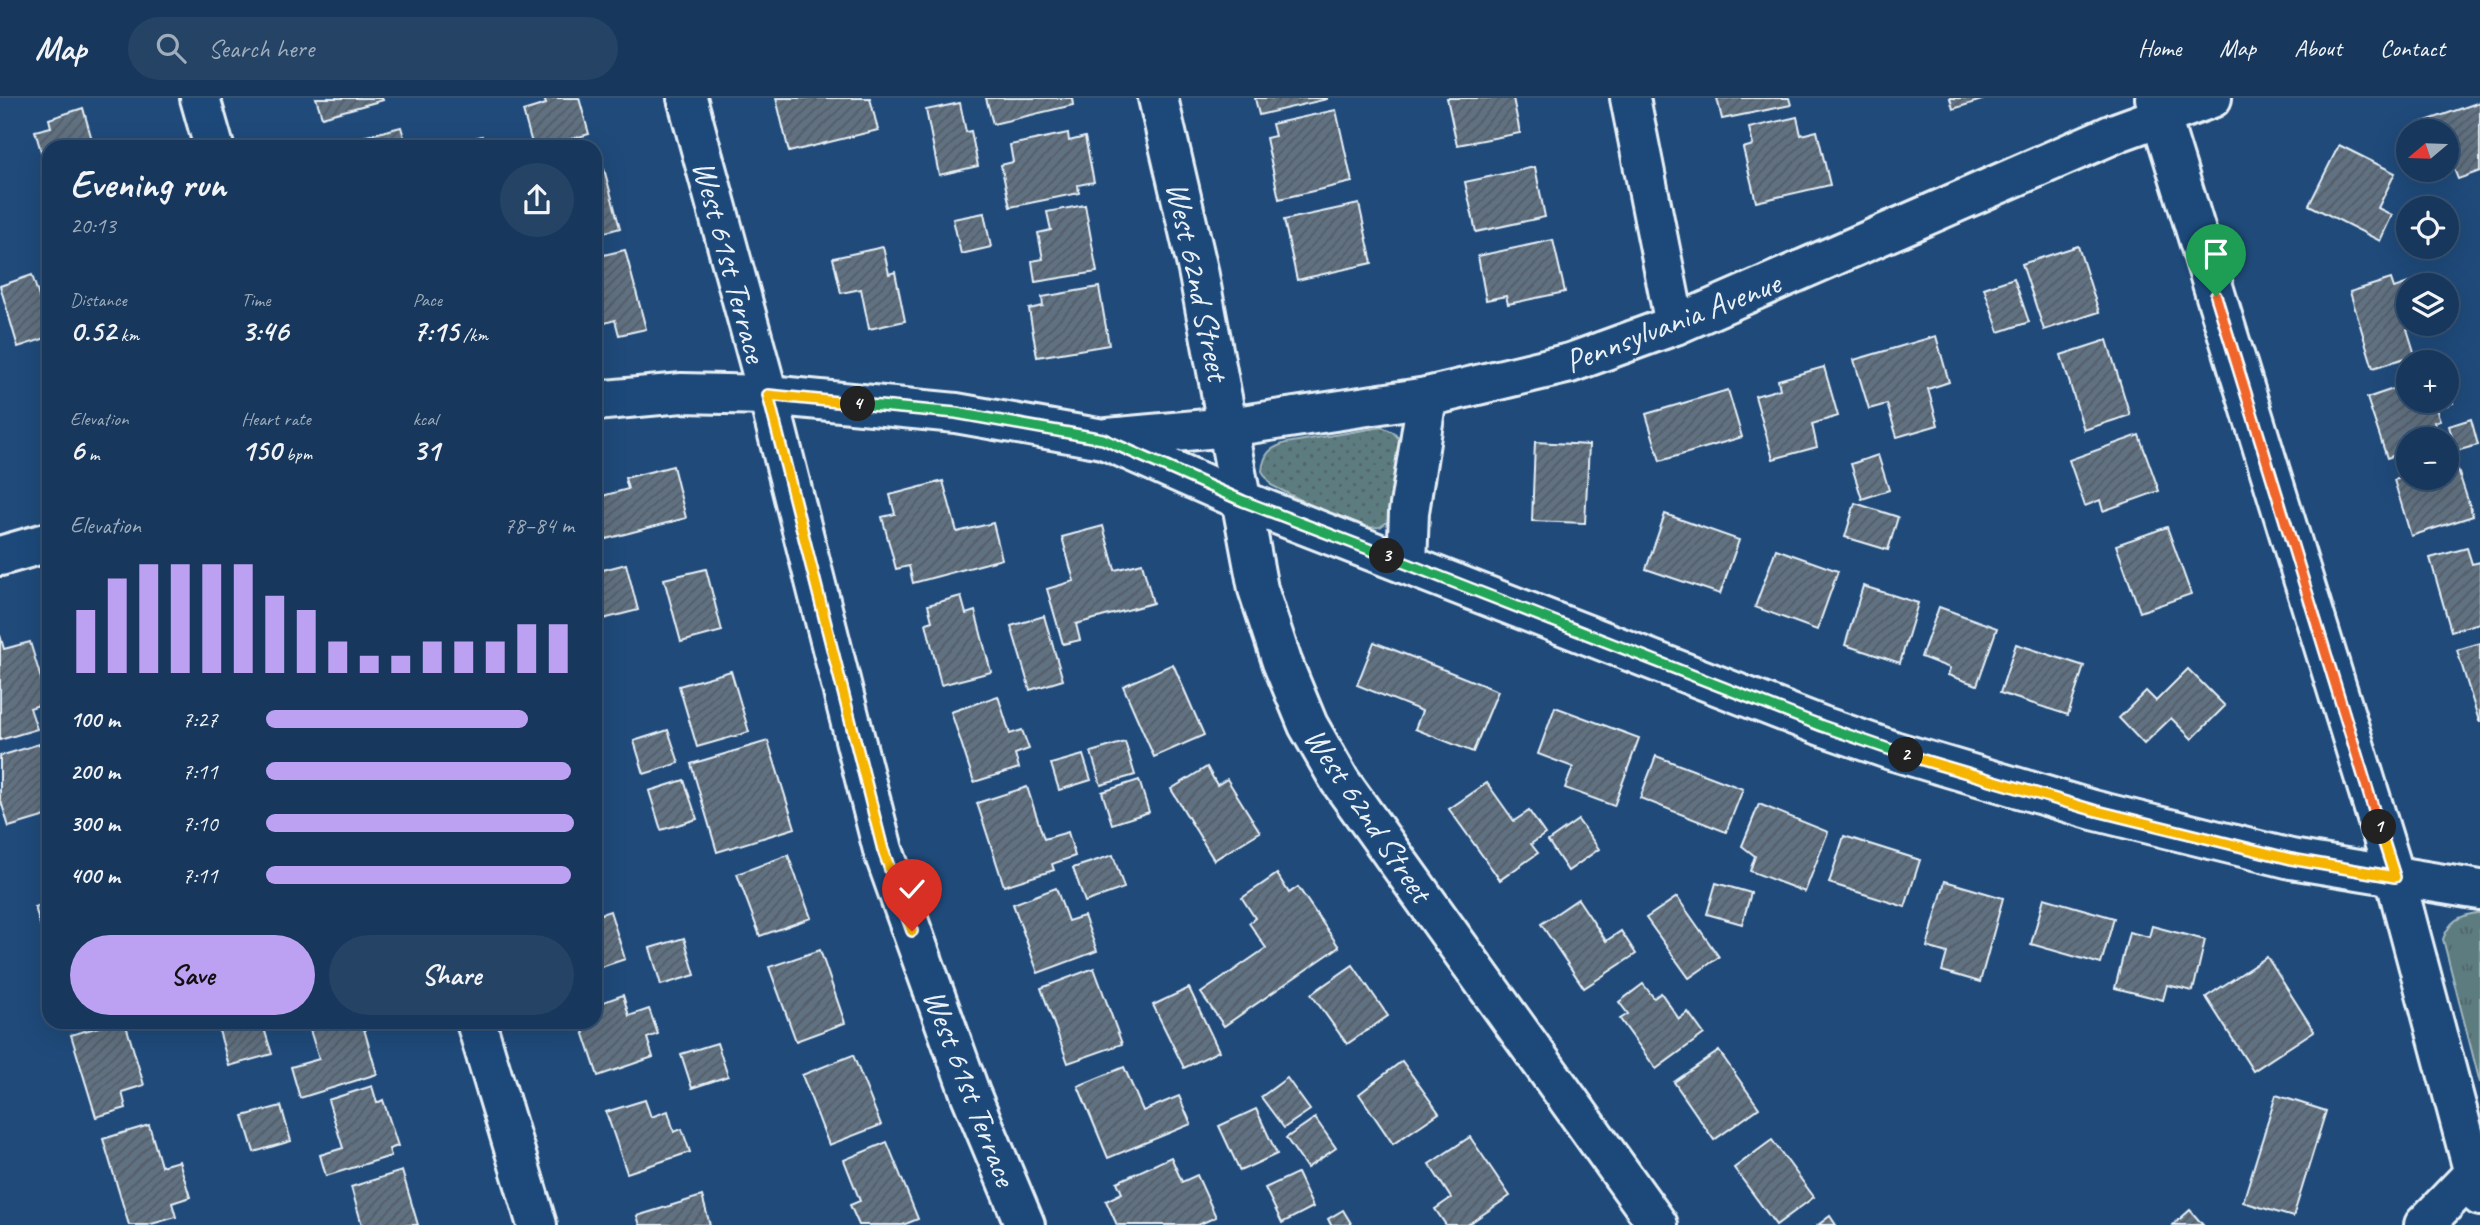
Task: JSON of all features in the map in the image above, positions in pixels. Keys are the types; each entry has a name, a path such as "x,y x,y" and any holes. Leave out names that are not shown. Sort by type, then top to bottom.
{"street":[{"path":"200,98 212,140"},
{"name":"West 61st Terrace","path":"687,98 768,395 883,850 970,1093 1024,1225"},
{"name":"West 62nd Street","path":"1158,98 1199,270 1258,589 1282,662 1308,725 1340,781 1658,1225"},
{"path":"1630,98 1675,326"},
{"name":"Pennsylvania Avenue","path":"1103,439 1229,427 1427,397 1570,363 1675,326 2158,107 2212,98"},
{"path":"2158,107 2395,877 2478,1178 2424,1225"},
{"name":"Pennsylvania Avenue","path":"602,400 682,393 768,395 956,413 1103,439 1243,501 1822,726 1894,751 2106,813 2291,859 2480,890"},
{"path":"1407,564 1409,512 1427,397"},
{"path":"0,556 42,543"},
{"path":"478,1029 537,1225"}],"green space":[{"path":"1382,427 1393,432 1401,441 1390,520 1380,527 1364,528 1343,521 1271,485 1262,471 1266,456 1280,445"},
{"path":"2480,913 2480,1083 2443,939 2456,920"}],"building":[{"path":"316,98 382,98 383,100 322,117"},
{"path":"544,98 579,98 589,134 567,140 531,140 523,111 546,104"},
{"path":"776,98 870,98 878,130 789,152"},
{"path":"986,98 1072,98 1073,105 993,124"},
{"path":"1255,98 1327,98 1327,99 1259,115"},
{"path":"1447,98 1513,98 1520,133 1457,145"},
{"path":"1717,98 1789,98 1791,105 1722,119"},
{"path":"1950,98 1988,98 1953,109"},
{"path":"2480,102 2480,171 2459,179 2459,119 2431,119"},
{"path":"960,103 966,132 971,131 978,166 939,175 926,110"},
{"path":"83,108 92,140 42,140 42,154 35,131 51,127 49,119"},
{"path":"1336,110 1352,182 1279,199 1266,138 1275,136 1272,124"},
{"path":"1797,117 1801,135 1817,131 1830,185 1756,202 1743,148 1753,145 1749,128"},
{"path":"401,127 405,140 351,140"},
{"path":"1068,133 1069,141 1085,137 1094,182 1078,185 1079,193 1010,207 1001,165 1013,162 1010,145"},
{"path":"2339,145 2395,173 2378,208 2392,215 2380,241 2309,205"},
{"path":"1535,167 1545,217 1476,232 1465,182"},
{"path":"604,169 620,228 602,233"},
{"path":"1359,204 1372,263 1297,280 1284,220"},
{"path":"1085,205 1097,272 1035,282 1032,261 1043,259 1038,233 1051,230 1047,212"},
{"path":"984,213 991,247 961,254 953,219"},
{"path":"1553,240 1565,292 1508,304 1506,296 1486,300 1478,256"},
{"path":"2078,246 2099,312 2044,330 2022,264"},
{"path":"883,247 889,274 895,272 905,321 869,329 861,289 841,293 833,258"},
{"path":"625,250 646,329 619,335 615,320 602,324 602,255"},
{"path":"32,275 42,306 42,339 18,347 0,286"},
{"path":"2014,278 2029,322 1999,332 1984,288"},
{"path":"2391,279 2396,287 2396,336 2409,336 2413,350 2396,350 2396,361 2373,368 2350,292"},
{"path":"1099,287 1109,345 1037,357 1029,309 1043,306 1042,297"},
{"path":"1936,336 1949,382 1928,389 1938,425 1897,437 1887,404 1869,409 1854,360"},
{"path":"2107,340 2130,415 2084,430 2061,355"},
{"path":"1824,367 1838,416 1812,424 1817,447 1773,459 1755,396 1780,389 1778,380"},
{"path":"2396,388 2396,413 2437,413 2440,420 2434,422 2435,427 2396,427 2396,455 2387,458 2367,398"},
{"path":"1728,390 1742,437 1660,461 1646,414"},
{"path":"2471,419 2478,445 2459,450 2459,427 2449,426"},
{"path":"2139,435 2159,491 2103,511 2100,500 2085,506 2069,460"},
{"path":"1535,442 1589,445 1585,523 1532,521"},
{"path":"1878,455 1889,490 1862,499 1851,464"},
{"path":"673,466 686,518 606,539 602,524 602,496 628,489 625,478"},
{"path":"2459,473 2473,516 2411,536 2397,490 2459,490"},
{"path":"943,481 957,532 993,523 1002,559 913,583 909,566 896,569 882,517 895,514 890,495"},
{"path":"1855,503 1898,517 1888,550 1845,537"},
{"path":"1665,514 1739,540 1720,594 1646,569"},
{"path":"1103,526 1115,570 1142,563 1153,603 1076,624 1080,640 1063,644 1047,589 1074,581 1062,537"},
{"path":"2167,527 2191,594 2140,612 2116,545"},
{"path":"2467,548 2472,564 2480,562 2480,623 2451,631 2430,558"},
{"path":"1776,549 1838,571 1817,630 1755,607"},
{"path":"626,564 638,610 603,619 602,570"},
{"path":"706,569 722,631 681,642 664,579"},
{"path":"1863,586 1918,603 1900,663 1845,645"},
{"path":"961,596 966,614 975,611 991,672 941,685 926,623 932,621 928,605"},
{"path":"1939,607 1997,628 1977,685 1948,675 1950,668 1921,657"},
{"path":"1044,616 1063,680 1030,690 1011,626"},
{"path":"0,635 4,649 30,642 42,682 42,704 30,708 37,729 0,740"},
{"path":"1374,642 1498,691 1473,752 1415,729 1422,711 1357,685"},
{"path":"2480,643 2480,721 2479,721 2457,650"},
{"path":"2016,644 2084,666 2068,715 2000,693"},
{"path":"1173,664 1204,735 1154,757 1123,686"},
{"path":"2188,669 2225,706 2192,739 2171,718 2144,744 2119,718 2146,691 2156,701"},
{"path":"731,671 749,732 697,747 679,686"},
{"path":"998,696 1010,734 1022,730 1029,749 1015,754 1019,768 974,782 951,712"},
{"path":"1555,707 1639,738 1614,806 1565,788 1573,767 1538,754"},
{"path":"668,730 679,763 644,774 634,741"},
{"path":"768,741 795,828 717,852 691,764"},
{"path":"1125,742 1135,775 1101,785 1091,752"},
{"path":"42,743 42,817 9,827 0,798 0,756"},
{"path":"1083,755 1091,780 1059,790 1051,764"},
{"path":"1656,756 1743,789 1726,832 1640,798"},
{"path":"1207,767 1217,785 1227,779 1260,832 1214,860 1171,789"},
{"path":"684,780 697,819 661,830 649,791"},
{"path":"1139,780 1149,812 1112,824 1102,792"},
{"path":"1487,783 1514,821 1529,811 1545,834 1531,844 1538,853 1500,880 1449,809"},
{"path":"1027,787 1044,839 1068,832 1075,856 1052,864 1054,870 1004,886 977,803"},
{"path":"1759,804 1828,832 1805,892 1750,871 1755,856 1742,846"},
{"path":"1578,820 1599,849 1568,871 1548,841"},
{"path":"1844,836 1920,860 1905,907 1829,883"},
{"path":"788,855 811,918 760,936 737,874"},
{"path":"1113,855 1124,888 1085,902 1073,868"},
{"path":"1277,874 1289,893 1298,887 1339,947 1224,1026 1201,993 1266,948 1249,923 1255,918 1242,898"},
{"path":"1945,881 2003,898 1980,982 1942,971 1947,953 1927,947"},
{"path":"1716,883 1751,893 1742,924 1707,914"},
{"path":"1056,888 1068,921 1084,916 1097,951 1038,973 1013,904"},
{"path":"1677,897 1719,957 1689,978 1646,918"},
{"path":"2044,898 2114,918 2101,964 2031,944"},
{"path":"1578,899 1606,941 1621,931 1636,954 1584,988 1541,924"},
{"path":"42,905 42,931 35,907"},
{"path":"610,911 625,959 602,967 602,914"},
{"path":"2152,926 2205,940 2193,991 2167,985 2163,1000 2115,988 2129,932 2149,937"},
{"path":"684,938 695,975 661,985 650,948"},
{"path":"820,950 845,1023 796,1041 769,967"},
{"path":"2267,957 2314,1031 2253,1071 2206,997"},
{"path":"1353,965 1388,1016 1347,1044 1311,994"},
{"path":"1094,968 1122,1044 1068,1063 1041,988"},
{"path":"1643,984 1654,998 1661,993 1679,1019 1688,1012 1704,1034 1656,1069 1620,1019 1628,1014 1619,1002"},
{"path":"1189,988 1219,1051 1184,1068 1153,1005"},
{"path":"623,995 629,1016 649,1009 658,1034 647,1038 653,1057 598,1076 582,1029 602,1029 602,1002"},
{"path":"92,1029 127,1029 144,1085 122,1092 126,1108 96,1117 71,1035"},
{"path":"219,1029 264,1029 272,1054 229,1066"},
{"path":"364,1029 377,1074 300,1098 291,1067 319,1059 310,1030"},
{"path":"717,1043 728,1076 692,1088 681,1054"},
{"path":"1719,1051 1759,1108 1714,1140 1674,1082"},
{"path":"853,1055 881,1125 829,1145 802,1075"},
{"path":"1402,1061 1439,1113 1393,1144 1359,1094"},
{"path":"1124,1067 1143,1111 1179,1096 1191,1124 1108,1158 1078,1086"},
{"path":"1287,1078 1310,1110 1284,1128 1261,1097"},
{"path":"372,1086 377,1103 383,1100 398,1146 389,1149 391,1156 326,1176 320,1155 343,1148 328,1100"},
{"path":"2276,1095 2326,1111 2293,1217 2243,1202"},
{"path":"645,1100 651,1117 668,1111 674,1132 682,1129 690,1152 627,1173 606,1112"},
{"path":"281,1106 291,1141 254,1152 243,1116"},
{"path":"1256,1109 1277,1154 1240,1171 1219,1126"},
{"path":"1315,1118 1336,1148 1307,1168 1286,1138"},
{"path":"149,1125 161,1166 179,1161 190,1197 172,1203 176,1217 148,1225 129,1225 103,1139"},
{"path":"1470,1137 1510,1196 1467,1225 1446,1225 1435,1209 1451,1198 1429,1164"},
{"path":"1772,1140 1814,1197 1776,1225 1734,1168"},
{"path":"887,1142 918,1219 903,1225 859,1225 850,1205 860,1201 844,1160"},
{"path":"1171,1157 1182,1182 1197,1175 1216,1217 1198,1225 1117,1225 1106,1201 1122,1193 1117,1182"},
{"path":"402,1171 418,1225 362,1225 351,1187"},
{"path":"1297,1173 1313,1207 1282,1223 1265,1188"},
{"path":"702,1196 710,1225 640,1225 637,1216"},
{"path":"1343,1210 1352,1225 1331,1225 1328,1219"},
{"path":"2190,1210 2203,1225 2173,1225"},
{"path":"1830,1216 1836,1225 1818,1225"}],"route":[{"path":"912,931 883,850 768,395 956,413 1103,439 1243,501 1822,726 1894,751 2093,810 2291,859 2395,877 2216,296"}]}
